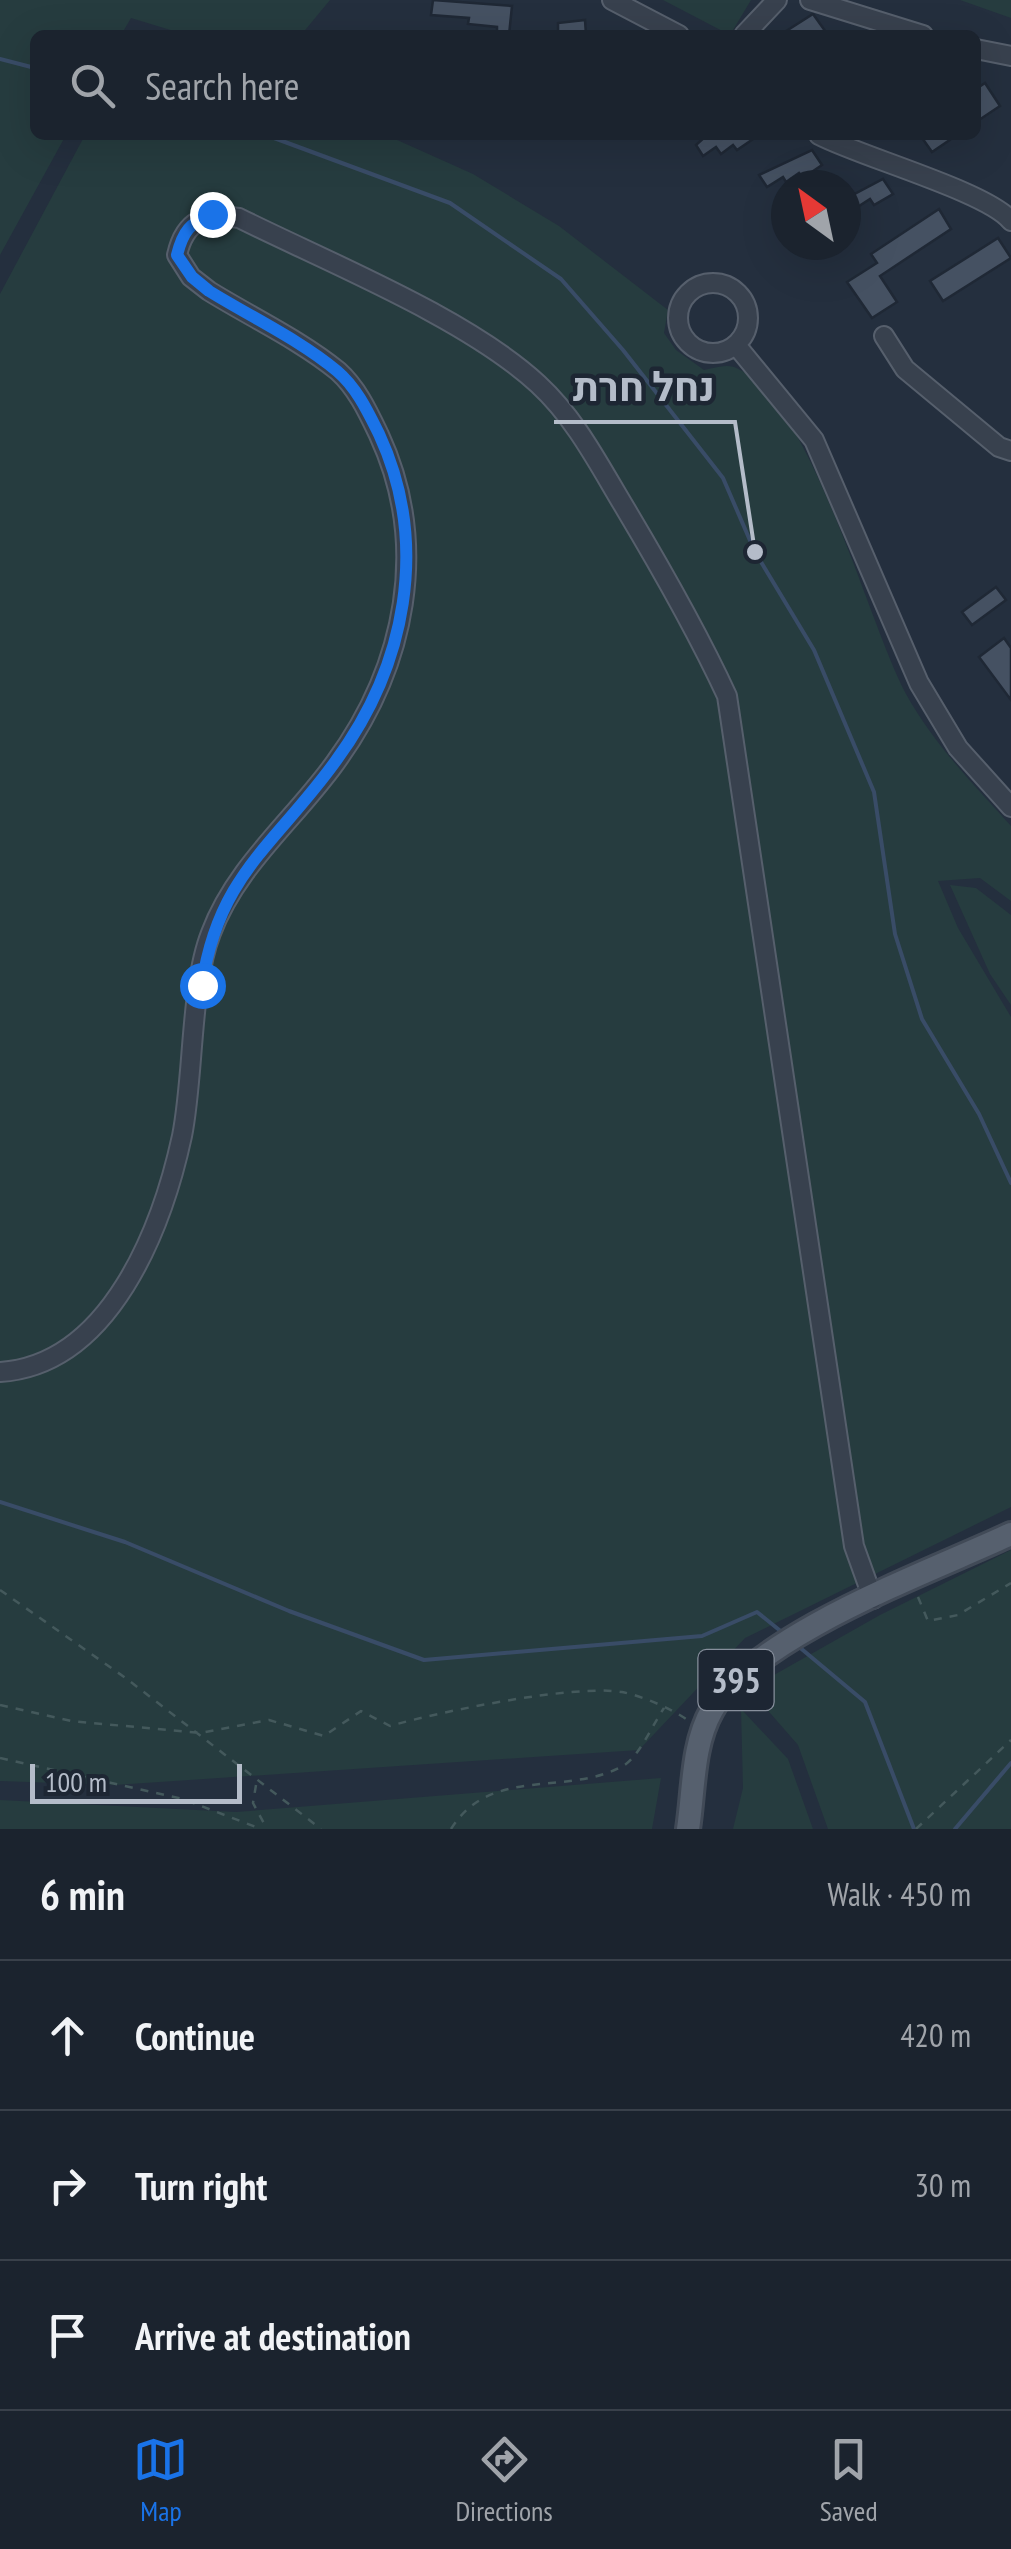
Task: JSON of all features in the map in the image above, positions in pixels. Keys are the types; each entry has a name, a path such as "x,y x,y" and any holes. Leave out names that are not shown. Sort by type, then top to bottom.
{"main road":[{"name":"395","path":"688,1829 697,1748 712,1710 742,1673 780,1645 1011,1534"}],"street":[{"path":"612,0 669,30"},
{"path":"749,30 777,0"},
{"path":"810,0 906,30"},
{"path":"981,50 1011,56"},
{"path":"831,140 948,189 982,198 1011,221"},
{"path":"0,1372 39,1364 69,1346 98,1325 117,1297 155,1224 182,1137 209,937 247,868 336,762 365,714 400,630 408,579 406,515 391,461 358,395 338,372 209,291 192,277 177,255 182,234 194,222 212,214 239,218 438,318 538,384 574,424 595,457 695,626 719,678 727,696 738,755 854,1546 873,1599"},
{"path":"884,336 905,369 1000,447 1011,451"},
{"path":"736,344 814,440 919,683 958,748 1011,807"}],"path":[{"path":"912,1580 928,1622 958,1615 1011,1583"},
{"path":"0,1590 200,1734 321,1829"},
{"path":"0,1705 70,1721 200,1734 269,1720 324,1736 362,1711 390,1726 430,1714 594,1691 624,1692 664,1708 626,1765 594,1776 490,1792 462,1812 451,1829"},
{"path":"916,1829 1011,1740"},
{"path":"0,1758 183,1799 264,1829"},
{"path":"257,1782 252,1803 264,1829"}],"green space":[{"path":"0,0 330,0 305,30 171,30 131,18 124,30 30,30 30,140 63,140 0,255"},
{"path":"663,0 751,0 733,30 720,30"},
{"path":"960,0 1011,0 1011,18"},
{"path":"82,140 397,140 473,174 559,226 668,310 664,333 676,350 704,370 734,367 762,386 812,464 906,694 941,746 1011,826 1011,901 980,878 938,881 958,928 1011,1017 1011,1507 745,1638 639,1750 114,1785 0,1781 0,294"},
{"path":"950,885 976,888 1011,915 1011,1005 990,974"},
{"path":"1011,1550 1011,1829 828,1829 798,1745 749,1689 880,1615"},
{"path":"741,1709 788,1759 813,1829 733,1829 743,1788"},
{"path":"661,1778 652,1829 0,1829 0,1800 236,1812"}],"building":[{"path":"433,0 512,6 510,30 468,24 469,18 431,15"},
{"path":"813,14 824,30 788,30"},
{"path":"585,20 586,30 558,30 558,23"},
{"path":"985,83 1000,106 981,119 981,86"},
{"path":"702,140 752,140 737,150 733,145 721,154 716,147 703,156 696,145"},
{"path":"924,140 950,140 932,152"},
{"path":"812,150 822,165 815,170 771,170 771,184 767,187 759,175"},
{"path":"883,179 893,194 874,205 870,199 861,205 861,191"},
{"path":"939,209 951,229 880,276 897,302 872,318 847,282 877,263 871,254"},
{"path":"998,238 1011,258 943,301 930,281"},
{"path":"996,587 1006,600 972,625 962,612"},
{"path":"1004,638 1011,648 1011,700 979,657"}],"waterway":[{"path":"0,59 30,67"},
{"path":"280,140 450,203 561,279 623,350 723,478 755,552 814,650 874,792 895,934 922,1019 979,1114 1011,1183"},
{"path":"0,1502 125,1542 289,1611 424,1660 702,1636 757,1612 783,1633"},
{"path":"798,1646 865,1702 914,1829"},
{"path":"955,1829 1011,1763"}],"place":[{"name":"נחל חרת","path":"755,552"}],"route":[{"path":"202,985 209,937 226,900 247,868 336,762 365,714 400,630 408,579 406,515 391,461 358,395 338,372 209,291 192,277 177,255 182,234 194,222 212,214"}]}
